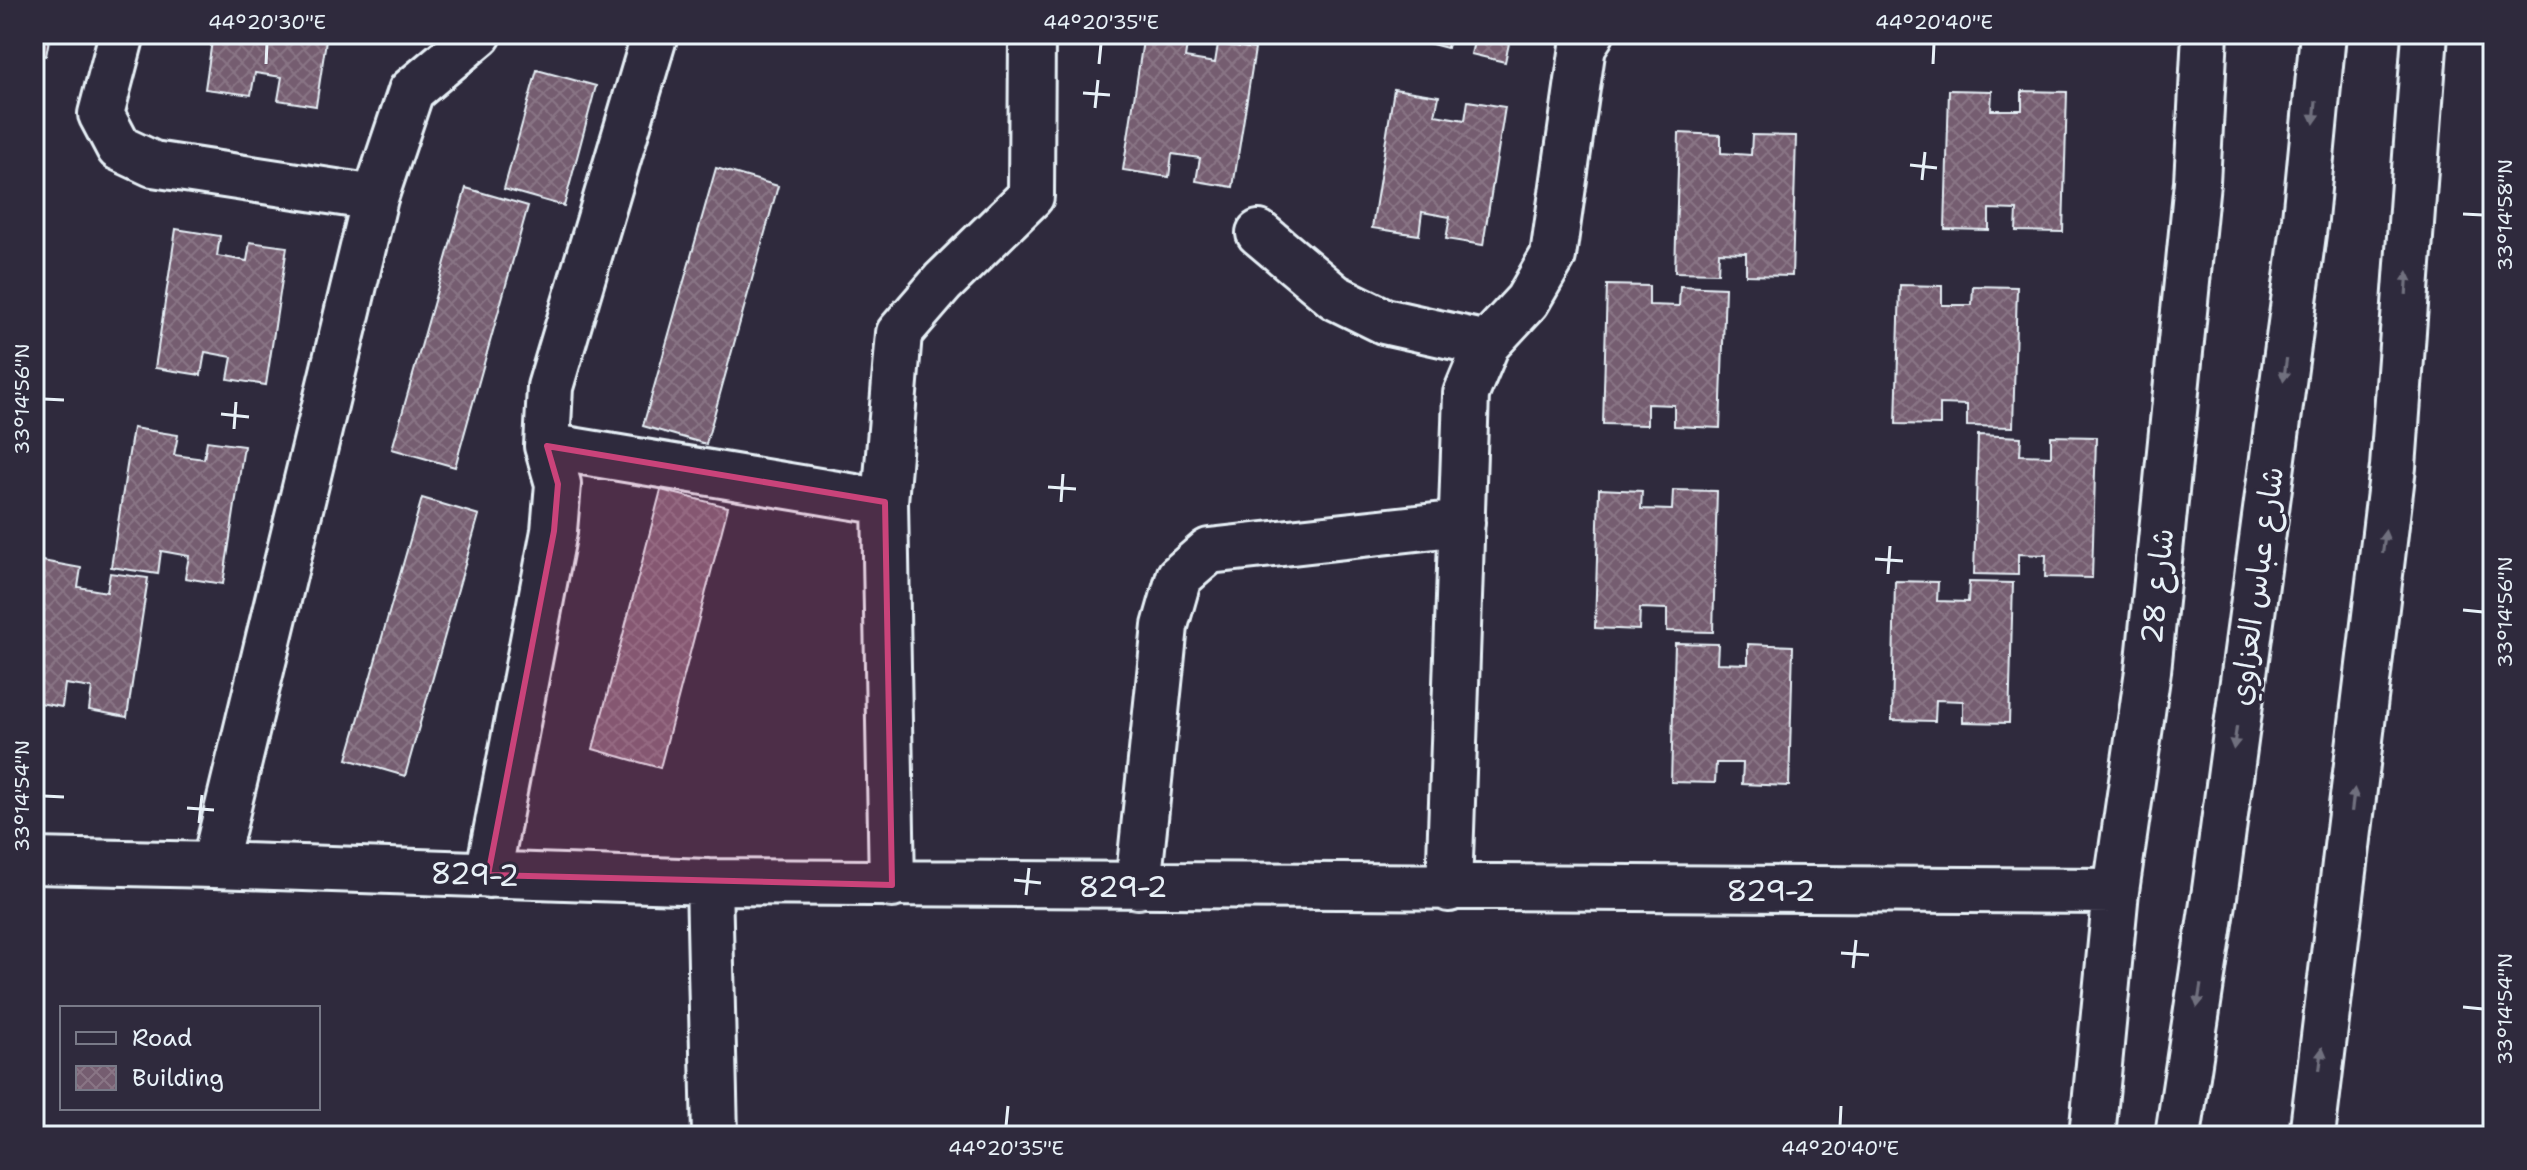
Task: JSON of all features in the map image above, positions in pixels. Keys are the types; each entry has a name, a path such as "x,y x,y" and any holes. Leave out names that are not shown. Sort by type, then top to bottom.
{"street":[{"path":"122,34 101,114 119,148 153,164 375,198"},
{"path":"214,865 375,198 411,91 479,34"},
{"path":"488,875 554,531 558,484 547,446 550,387 655,34"},
{"path":"892,885 885,502 899,333 943,282 1031,196 1032,34"},
{"path":"1449,889 1466,394 1487,344 1527,301 1553,256 1583,46 1591,34"},
{"name":"شارع 28","path":"2092,1136 2116,891 2148,671 2197,182 2205,34"},
{"name":"شارع عباس العزاوي","path":"2178,1136 2217,874 2305,219 2323,34"},
{"path":"2312,1136 2393,467 2425,34"},
{"path":"2420,103 2445,34"},
{"path":"1259,233 1335,297 1384,321 1487,344"},
{"path":"547,446 885,502"},
{"path":"1138,886 1165,626 1179,577 1209,551 1462,523"},
{"name":"829-2","path":"34,861 892,885 2116,891"},
{"path":"709,882 715,1136"}],"highlighted area":[{"path":"547,446 885,502 892,885 488,875 554,531 558,484"}],"building":[{"path":"34,34 50,34 46,56 34,54"},
{"path":"213,34 327,34 316,106 278,100 282,77 255,73 251,95 205,89"},
{"path":"1144,34 1188,38 1185,58 1215,63 1218,44 1255,49 1233,187 1196,181 1200,158 1172,154 1169,177 1123,170"},
{"path":"1394,34 1450,34 1447,48"},
{"path":"1476,34 1511,34 1505,62 1471,54"},
{"path":"537,70 596,86 564,206 504,189"},
{"path":"1394,89 1439,96 1435,115 1465,120 1468,101 1505,107 1483,245 1446,239 1450,217 1422,212 1419,235 1372,228"},
{"path":"1949,90 1992,91 1991,110 2022,110 2022,91 2067,92 2063,232 2016,231 2017,210 1989,209 1989,230 1945,229"},
{"path":"1679,133 1721,135 1721,153 1751,155 1752,135 1796,136 1792,276 1746,275 1746,253 1719,252 1718,273 1675,272"},
{"path":"716,168 778,186 706,444 643,426"},
{"path":"466,188 528,206 455,467 392,449"},
{"path":"176,229 220,236 217,256 247,261 250,242 287,247 266,385 228,379 232,357 205,352 201,375 155,368"},
{"path":"1607,285 1649,286 1649,305 1679,306 1680,286 1725,288 1720,428 1674,426 1674,405 1647,404 1647,425 1603,424"},
{"path":"1900,285 1942,286 1942,305 1972,305 1973,286 2017,287 2013,427 1967,426 1967,405 1940,404 1940,425 1896,424"},
{"path":"133,428 178,435 174,455 204,459 207,441 244,446 223,584 185,578 189,556 161,551 158,574 111,567"},
{"path":"1978,435 2021,437 2020,455 2051,456 2051,436 2096,437 2092,578 2045,577 2046,555 2018,554 2018,575 1974,574"},
{"path":"1599,489 1642,491 1641,509 1672,510 1673,490 1717,491 1713,632 1667,631 1667,609 1640,608 1639,630 1595,628"},
{"path":"661,490 728,507 660,768 593,749"},
{"path":"422,498 479,515 405,776 347,759"},
{"path":"37,560 81,568 78,587 107,592 110,573 148,578 127,717 89,710 92,688 65,684 62,707 34,702 34,580"},
{"path":"1895,581 1938,582 1937,601 1968,602 1969,582 2013,583 2009,723 1963,722 1963,701 1936,700 1935,721 1892,720"},
{"path":"1675,643 1718,644 1717,663 1748,664 1748,644 1793,646 1789,786 1742,784 1743,763 1716,763 1715,783 1671,782"}]}
